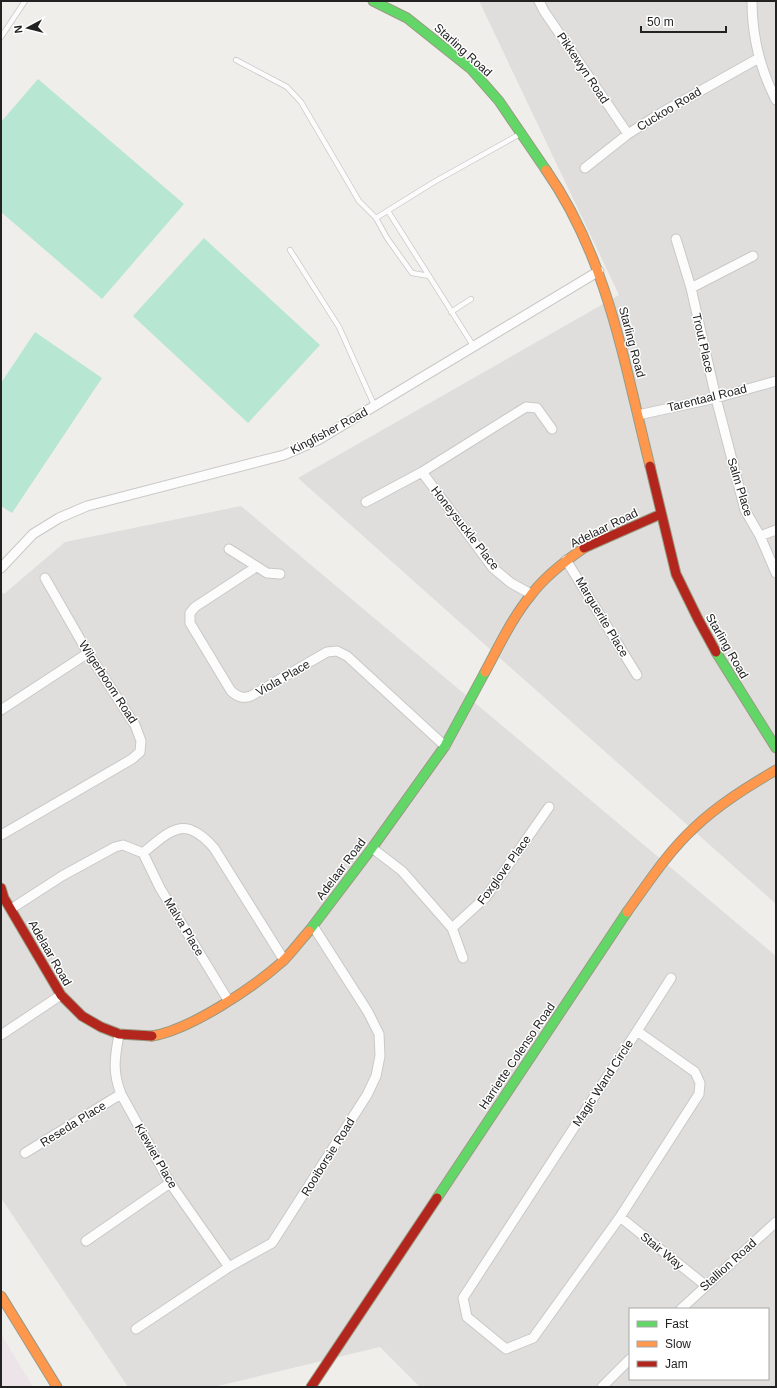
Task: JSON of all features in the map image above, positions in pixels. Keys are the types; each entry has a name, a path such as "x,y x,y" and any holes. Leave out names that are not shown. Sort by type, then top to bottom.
{"street":[{"name":"Starling Road","path":"373,1 407,18 471,69 499,101 562,193 599,271 611,308 676,574 688,603 743,697 776,748"},
{"name":"Pikkewyn Road","path":"539,1 544,12 628,134"},
{"path":"752,1 755,37 759,58 776,100"},
{"name":"Cuckoo Road","path":"585,168 628,134 690,96 759,58"},
{"name":"Trout Place","path":"676,239 691,288 716,398"},
{"path":"691,288 753,256"},
{"name":"Kingfisher Road","path":"1,568 33,534 59,518 87,506 284,455 318,440 474,347 541,304 599,271"},
{"name":"Tarentaal Road","path":"638,415 716,398 776,381"},
{"name":"Salm Place","path":"716,398 745,510 760,536 776,573"},
{"path":"366,502 422,472 526,407 537,408 552,429"},
{"name":"Honeysuckle Place","path":"422,472 493,568 511,583 531,594"},
{"name":"Adelaar Road","path":"1,888 3,899 11,909 61,995 82,1016 101,1027 120,1034 148,1037 167,1034 197,1019 253,986 284,960 313,926 372,848 445,746 511,625 531,594 566,560 585,548 661,514"},
{"path":"760,536 776,530"},
{"path":"230,549 256,568 270,574 280,574"},
{"name":"Marguerite Place","path":"566,560 637,675"},
{"name":"Viola Place","path":"256,568 195,607 190,617 190,623 231,692 245,698 251,696 327,652 337,651 347,656 445,746"},
{"name":"Wilgerboom Road","path":"1,835 132,759 140,752 141,741 135,725 88,653 45,578"},
{"path":"1,710 88,653"},
{"name":"Harriette Colenso Road","path":"311,1387 623,918 660,868 684,838 704,818 750,785 776,770"},
{"name":"Foxglove Place","path":"452,928 486,897 549,807"},
{"path":"11,909 62,876 115,847 123,845 143,853 176,829 190,829 199,832 214,848 284,960"},
{"path":"372,848 402,871 452,928 463,958"},
{"name":"Malva Place","path":"143,853 160,888 228,1000"},
{"name":"Rooiborsie Road","path":"136,1329 229,1267 262,1250 272,1243 280,1234 367,1095 376,1076 380,1056 379,1034 368,1012 313,926"},
{"path":"637,1031 671,978"},
{"path":"1,1036 61,995"},
{"name":"Magic Wand Circle","path":"637,1031 695,1072 700,1083 699,1094 620,1217 534,1338 506,1349 468,1317 463,1298 637,1031"},
{"name":"Kiewiet Place","path":"120,1034 114,1061 115,1080 121,1094 170,1183 229,1267"},
{"name":"Reseda Place","path":"25,1153 121,1094"},
{"path":"86,1241 170,1183"},
{"name":"Stair Way","path":"620,1217 705,1285"},
{"name":"Stallion Road","path":"682,1308 705,1285 776,1222"},
{"path":"1,1296 57,1387"},
{"path":"602,1387 629,1360"}],"lane":[{"path":"1,37 25,1"},
{"path":"236,60 292,91 301,102 359,201 376,218 386,238 412,272 429,276"},
{"path":"376,218 434,182 521,133"},
{"path":"388,211 474,347"},
{"path":"290,250 340,327 375,407"},
{"path":"451,312 471,299"}],"shaded area":[{"path":"479,1 776,1 776,904 298,478 619,295"},
{"path":"241,506 776,956 776,1387 420,1387 380,1347 214,1387 128,1387 1,1198 1,592 4,594 65,542"},
{"path":"1,1334 7,1344 33,1387 1,1387"}],"green space":[{"path":"38,79 184,204 102,299 1,212 1,122"},
{"path":"204,238 320,345 248,423 133,316"},
{"path":"35,332 102,378 12,513 1,506 1,383"}],"traffic: fast":[{"path":"373,1 407,18 471,69 499,101 546,170"},
{"path":"716,652 776,748"},
{"path":"309,931 372,848 445,746 485,672"},
{"path":"437,1198 627,912"}],"traffic: slow":[{"path":"546,170 567,204 585,239 599,276 612,313 650,466"},
{"path":"485,672 524,604 543,581 584,548"},
{"path":"627,912 667,857 694,828 733,797 776,770"},
{"path":"152,1036 184,1025 239,995 283,961 309,931"},
{"path":"1,1296 57,1387"}],"traffic: jam":[{"path":"650,466 676,574 716,652"},
{"path":"584,548 661,514"},
{"path":"1,888 4,898 61,995 82,1016 101,1027 119,1034 152,1036"},
{"path":"311,1387 437,1198"}]}
